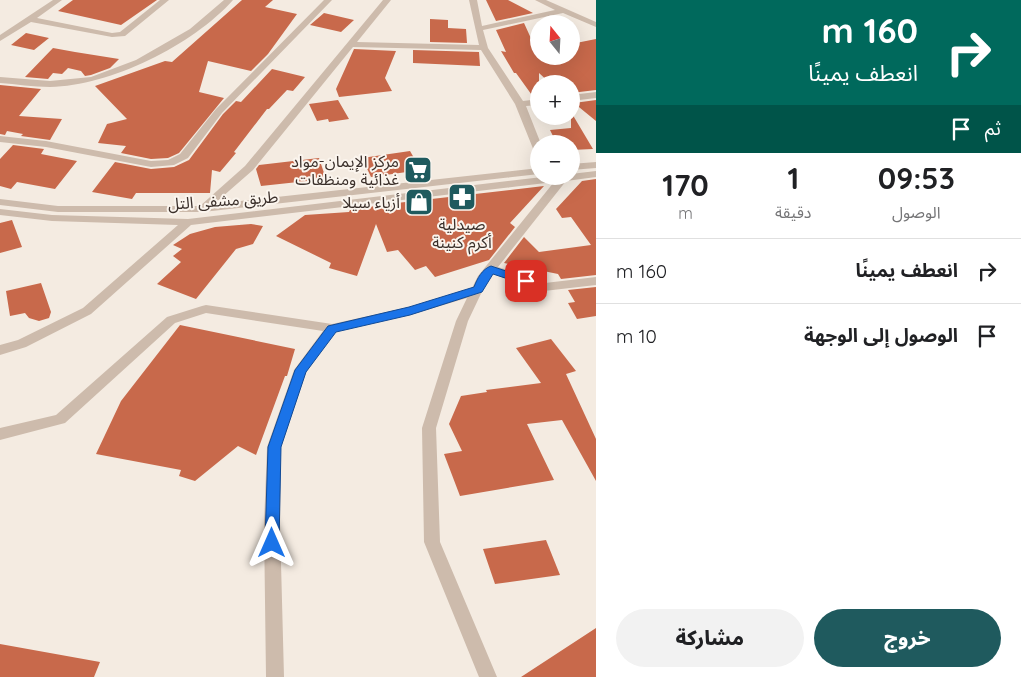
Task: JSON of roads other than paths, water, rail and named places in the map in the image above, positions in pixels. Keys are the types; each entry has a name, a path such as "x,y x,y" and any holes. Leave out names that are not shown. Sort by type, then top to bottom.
{"street":[{"path":"0,39 58,0"},
{"path":"30,19 112,35 122,34 165,0"},
{"path":"0,80 50,84 92,79 139,62 193,31 229,0"},
{"path":"0,140 46,144 151,164 170,163 184,156 219,111 328,0"},
{"path":"203,209 249,168 387,0"},
{"path":"474,0 478,29 484,48 520,104 533,135"},
{"path":"540,0 596,25"},
{"path":"478,29 562,11"},
{"path":"350,44 484,48"},
{"path":"580,97 596,95"},
{"path":"520,104 530,103"},
{"name":"طريق مشفى التل","path":"580,169 596,165"},
{"name":"طريق مشفى التل","path":"0,202 58,209 203,209 530,172"},
{"name":"طريق مشفى التل","path":"580,173 596,174"},
{"name":"طريق مشفى التل","path":"0,212 52,218 188,222 530,178"},
{"path":"488,677 432,542 430,428 462,321 482,279 558,185"},
{"path":"0,220 22,215"},
{"path":"0,350 22,344 87,310 188,222"},
{"path":"491,269 544,287 596,281"},
{"path":"0,434 60,419 171,320 206,309 332,328 410,311 478,290"},
{"path":"275,677 272,525 274,447 300,370 332,328"}],"place":[{"name":"مركز الإيمان-مواد غذائية ومنظفات","path":"418,170"},
{"name":"صيدلية أكرم كنينة","path":"462,197"},
{"name":"أزياء سيلا","path":"419,202"}]}
